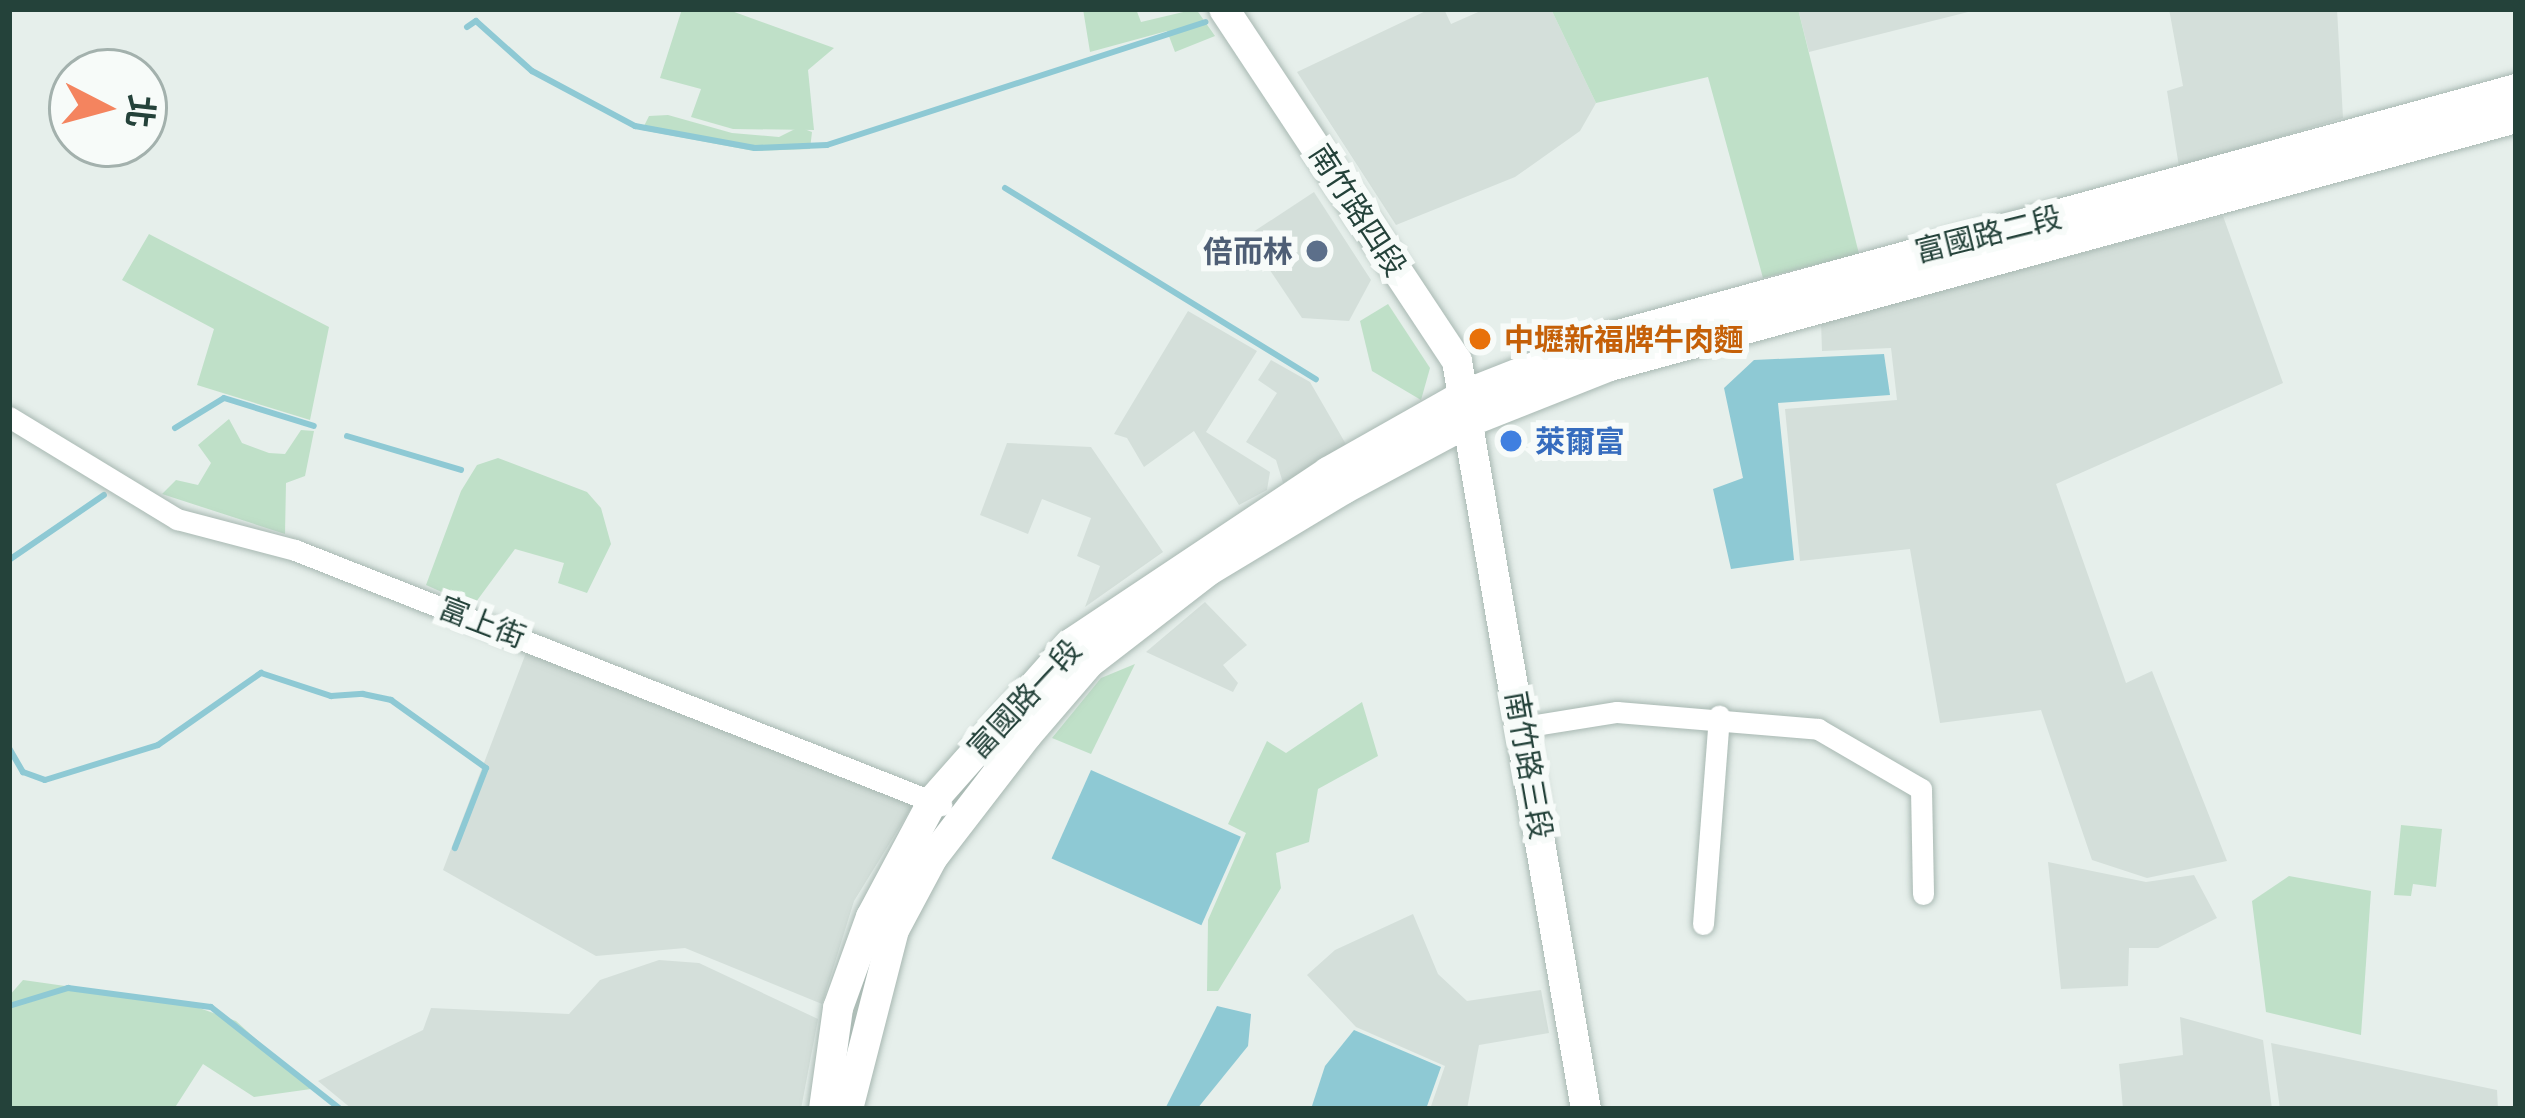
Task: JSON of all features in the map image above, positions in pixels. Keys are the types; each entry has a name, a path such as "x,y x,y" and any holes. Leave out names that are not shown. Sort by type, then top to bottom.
{"street":[{"name":"南竹路四段","path":"1224,9 1457,361 1469,407"},
{"name":"富國路二段","path":"1469,407 1611,337 1815,276 2212,179 2516,89"},
{"name":"富國路二段","path":"1469,407 2516,118"},
{"name":"南竹路三段","path":"1469,407 1586,1109"},
{"name":"富國路一段","path":"824,1109 838,1008 872,917 934,799 1072,643 1198,552 1469,407"},
{"name":"富國路一段","path":"848,1109 893,930 959,821 1089,662 1208,571 1469,407"},
{"name":"富上街","path":"9,417 178,519 295,550 934,799 959,821"},
{"path":"1523,727 1617,712 1719,716 1818,729 1921,789 1924,894"},
{"path":"1703,924 1719,716"}],"shaded area":[{"path":"1430,9 1444,9 1451,24 1485,9 1551,9 1596,103 1580,131 1515,177 1396,225 1297,72"},
{"path":"1798,9 1980,9 1809,52"},
{"path":"2169,9 2337,9 2343,118 2179,167 2167,91 2183,86"},
{"path":"1314,192 1371,280 1349,321 1302,318 1247,236"},
{"path":"2223,216 2283,383 2056,484 2126,683 2152,671 2227,861 2147,878 2092,860 2041,710 1940,723 1910,549 1800,561 1785,409 1897,400 1891,348 1822,351 1821,322"},
{"path":"1188,311 1257,351 1206,432 1270,472 1267,490 1239,505 1194,431 1144,467 1127,438 1114,434"},
{"path":"1271,360 1310,382 1347,446 1283,483 1276,460 1246,442 1277,393 1258,380"},
{"path":"1007,443 1091,447 1163,552 1085,607 1100,566 1077,556 1091,518 1042,499 1028,534 980,515"},
{"path":"1205,602 1247,645 1223,665 1238,683 1233,692 1146,652"},
{"path":"526,653 915,802 854,901 822,1004 685,948 596,956 443,870"},
{"path":"2048,862 2146,882 2194,875 2217,918 2158,948 2129,948 2128,986 2061,989"},
{"path":"1413,914 1438,974 1467,1001 1541,990 1549,1033 1479,1045 1467,1109 1430,1109 1445,1066 1356,1027 1307,975 1335,950"},
{"path":"659,960 699,963 818,1019 801,1109 352,1109 318,1081 423,1030 431,1008 569,1014 600,980"},
{"path":"2180,1017 2263,1040 2272,1109 2123,1109 2119,1064 2183,1055"},
{"path":"2271,1043 2497,1090 2498,1109 2280,1109"}],"green space":[{"path":"682,9 726,9 834,48 808,70 814,130 733,129 691,117 701,89 660,78"},
{"path":"1083,9 1136,9 1141,22 1196,9 1215,36 1175,52 1167,31 1090,52"},
{"path":"1551,9 1798,9 1859,254 1763,278 1708,77 1596,103"},
{"path":"668,115 732,133 779,137 799,127 812,132 810,149 754,151 642,130 649,116"},
{"path":"149,234 329,327 310,420 197,385 214,329 122,280"},
{"path":"1388,304 1430,368 1421,400 1372,371 1360,321"},
{"path":"229,419 242,443 269,453 285,454 301,430 314,431 305,476 286,483 285,534 162,494 176,480 198,485 211,463 198,445"},
{"path":"498,458 587,492 601,508 611,544 587,593 558,583 564,563 515,549 473,606 426,585 461,491 477,465"},
{"path":"1135,664 1091,754 1052,738 1101,678"},
{"path":"1362,702 1378,756 1318,789 1309,842 1276,853 1281,888 1218,991 1207,991 1208,920 1246,833 1228,824 1267,741 1286,753"},
{"path":"2401,825 2442,829 2436,887 2413,884 2411,896 2394,895"},
{"path":"2289,876 2371,891 2361,1035 2266,1012 2252,901"},
{"path":"23,980 185,1003 236,1021 311,1089 254,1097 203,1064 174,1109 9,1109 9,996"}],"water":[{"path":"1884,354 1890,395 1778,403 1794,560 1731,569 1713,489 1743,478 1724,388 1754,360"},
{"path":"1091,770 1241,837 1201,925 1052,859"},
{"path":"1217,1006 1251,1014 1248,1046 1197,1109 1165,1109"},
{"path":"1354,1030 1441,1067 1426,1109 1311,1109 1325,1066"}],"waterway":[{"path":"467,27 476,21 532,71 635,126 755,148 827,145 1205,22"},
{"path":"1005,188 1316,379"},
{"path":"175,428 224,398 314,426"},
{"path":"347,436 461,470"},
{"path":"9,560 104,495"},
{"path":"9,748 23,772 45,780 158,745 261,673 331,696 363,694 391,700 486,768 455,848"},
{"path":"9,1006 68,988 211,1007 340,1109"}],"place":[{"name":"倍而林","path":"1317,251"},
{"name":"中壢新福牌牛肉麵","path":"1480,339"},
{"name":"萊爾富","path":"1511,441"}]}
